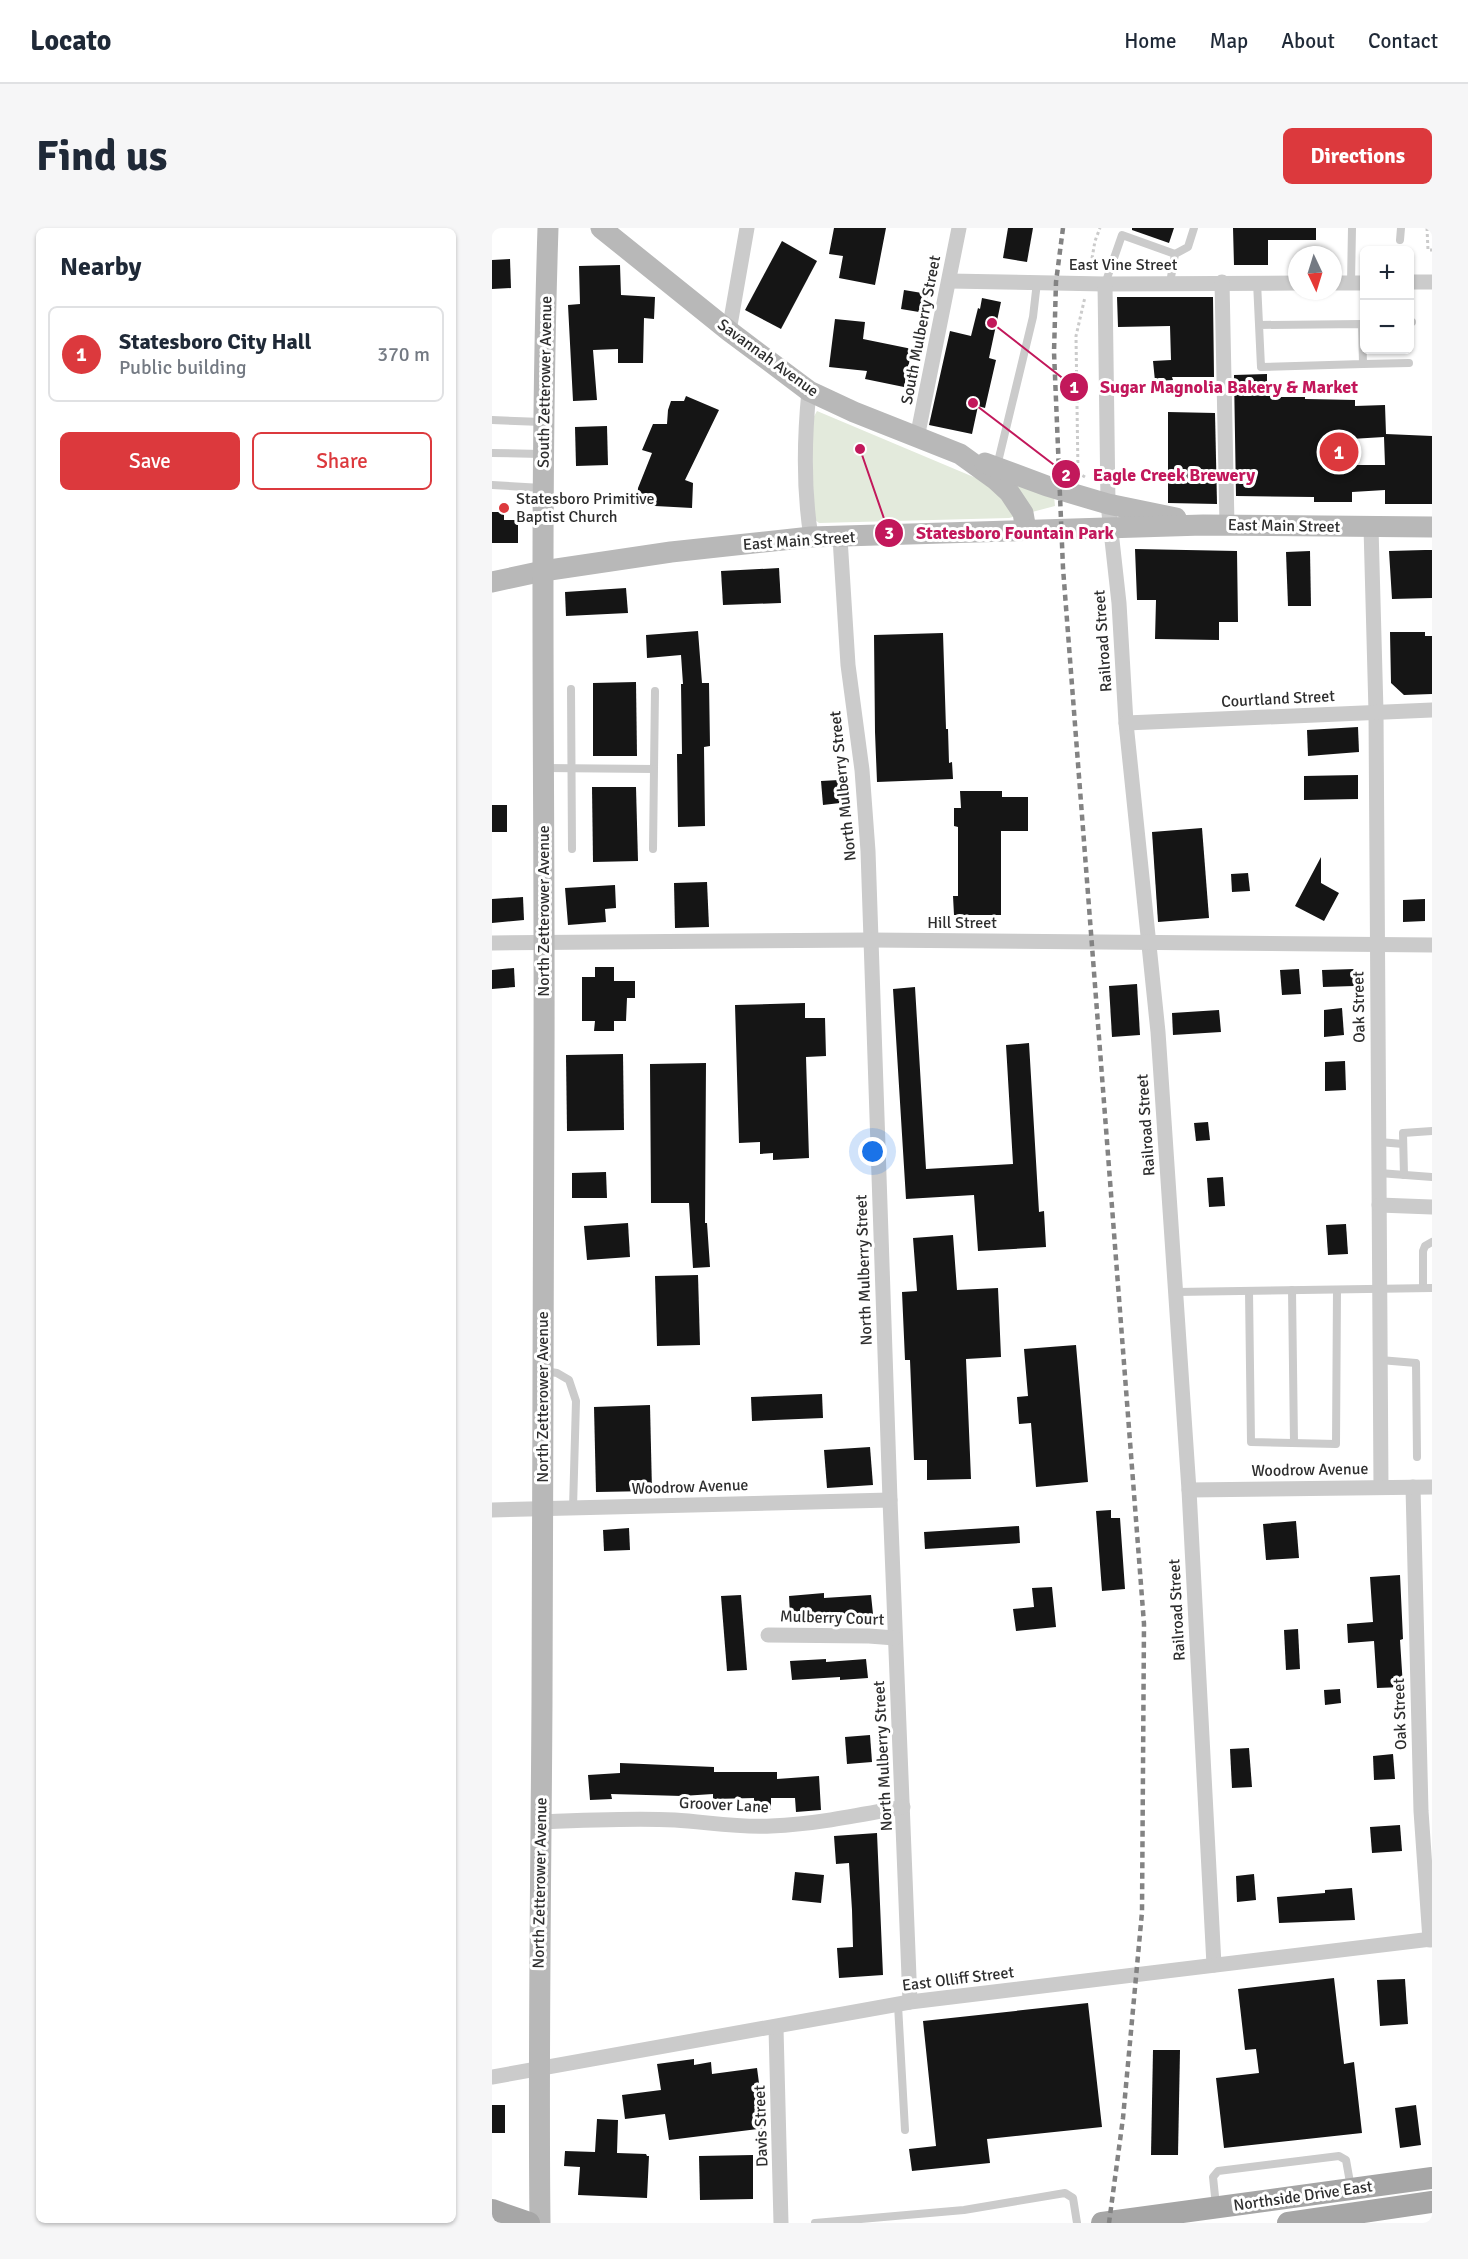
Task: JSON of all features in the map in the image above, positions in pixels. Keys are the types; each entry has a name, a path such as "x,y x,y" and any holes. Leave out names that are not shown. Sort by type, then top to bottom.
{"main road":[{"name":"Northside Drive East","path":"1102,2223 1432,2178"},
{"name":"Northside Drive East","path":"1288,2223 1432,2202"},
{"path":"492,2210 529,2223"}],"street":[{"name":"South Zetterower Avenue","path":"543,571 548,228"},
{"name":"Savannah Avenue","path":"601,228 729,331 809,391 854,412 960,454 1009,492 1023,513 1026,530"},
{"path":"729,331 747,228"},
{"name":"South Mulberry Street","path":"917,438 959,228"},
{"name":"East Vine Street","path":"949,281 1088,284 1288,283"},
{"path":"1222,282 1227,525"},
{"path":"1414,282 1432,282"},
{"path":"1342,283 1358,283"},
{"name":"Railroad Street","path":"1105,284 1108,504 1119,603 1126,723 1158,1032 1189,1490 1214,1965"},
{"path":"809,391 804,436 805,498 811,537"},
{"path":"960,454 1047,486 1108,504 1203,525"},
{"path":"1026,530 1108,504"},
{"name":"East Main Street","path":"492,582 543,571 670,552 811,537 1203,525 1432,527"},
{"name":"Oak Street","path":"1371,527 1376,712 1381,1487"},
{"name":"North Mulberry Street","path":"840,537 848,665 867,828 903,1807 904,2003"},
{"name":"North Zetterower Avenue","path":"540,2223 538,2068 545,944 543,571"},
{"name":"Courtland Street","path":"1126,723 1432,710"},
{"name":"Hill Street","path":"492,943 870,940 1432,945"},
{"path":"1379,1205 1432,1207"},
{"name":"Oak Street","path":"1413,1487 1421,1811 1431,1940"},
{"name":"Woodrow Avenue","path":"1189,1490 1432,1487"},
{"name":"Woodrow Avenue","path":"492,1510 890,1500"},
{"name":"Mulberry Court","path":"768,1635 895,1638"},
{"name":"Groover Lane","path":"541,1822 606,1819 677,1820 717,1825 770,1827 826,1821 903,1807"},
{"name":"East Olliff Street","path":"492,2077 776,2028 904,2003 1431,1940"},
{"name":"Davis Street","path":"776,2028 781,2223"}],"lane":[{"path":"1175,254 1188,247 1194,228"},
{"path":"1352,228 1358,283"},
{"path":"1400,240 1401,228"},
{"path":"1105,284 1123,232 1175,254"},
{"path":"1170,283 1175,254"},
{"path":"997,468 1033,316 1037,282"},
{"path":"1257,282 1261,367 1409,363"},
{"path":"1259,325 1360,324"},
{"path":"1363,354 1363,364"},
{"path":"492,420 544,422"},
{"path":"492,453 543,454"},
{"path":"492,485 543,488"},
{"path":"571,689 572,849"},
{"path":"653,849 655,691"},
{"path":"543,768 654,769"},
{"path":"1404,1175 1403,1133 1432,1131"},
{"path":"1378,1142 1403,1144"},
{"path":"1379,1173 1432,1177"},
{"path":"1176,1292 1428,1288 1423,1251 1425,1245 1432,1242"},
{"path":"1292,1290 1294,1443"},
{"path":"1249,1291 1251,1442 1336,1444 1337,1290"},
{"path":"1380,1360 1416,1363 1417,1456"},
{"path":"543,1371 557,1372 569,1380 576,1401 573,1509"},
{"path":"904,2003 905,2130"},
{"path":"1217,2208 1213,2177 1218,2171 1339,2156 1346,2160 1352,2189"},
{"path":"815,2223 964,2210 1065,2193 1073,2198 1077,2223"}],"path":[{"path":"1086,478 1078,473 1076,336 1095,241 1100,228"},
{"path":"1427,228 1428,249 1432,250"}],"shaded area":[{"path":"817,411 976,478 1003,477 1054,496 1055,506 1009,518 819,523 814,519 811,422"}],"building":[{"path":"834,228 886,228 875,285 839,278 843,256 829,254"},
{"path":"1008,228 1033,228 1027,262 1003,258"},
{"path":"1132,228 1174,228 1169,243 1132,230"},
{"path":"1233,228 1316,228 1316,240 1268,240 1268,265 1234,265"},
{"path":"782,241 817,261 781,329 745,310"},
{"path":"510,259 511,288 492,289 492,260"},
{"path":"620,265 621,295 655,297 654,319 644,318 643,363 618,363 618,349 593,350 597,400 573,401 568,305 580,304 579,266"},
{"path":"904,290 928,294 925,313 901,309"},
{"path":"1117,297 1213,297 1214,377 1172,377 1173,380 1155,381 1153,361 1171,360 1170,326 1118,327"},
{"path":"982,298 1001,302 989,358 996,360 985,408 978,406 972,434 929,425 950,331 971,336"},
{"path":"835,319 865,322 863,339 912,349 904,387 865,379 867,371 829,367"},
{"path":"1267,374 1267,394 1278,397 1355,400 1355,406 1385,405 1386,434 1432,436 1432,504 1385,504 1385,490 1352,492 1352,502 1314,502 1314,497 1236,496 1234,375","holes":["1384,437 1385,465 1351,465 1351,439"]},
{"path":"686,396 719,410 685,480 693,483 692,508 637,505 638,488 652,453 642,450 653,424 667,424 671,401 684,401"},
{"path":"1168,412 1215,413 1217,504 1168,503"},
{"path":"607,426 608,465 576,466 575,427"},
{"path":"492,512 504,512 504,520 518,520 518,543 492,543"},
{"path":"1135,549 1237,551 1238,622 1219,622 1219,640 1155,639 1156,600 1137,600"},
{"path":"1432,550 1432,598 1392,599 1389,551"},
{"path":"1310,551 1311,606 1288,606 1286,552"},
{"path":"779,568 781,603 723,605 721,571"},
{"path":"626,588 628,613 566,616 565,592"},
{"path":"698,631 702,683 709,683 710,746 704,747 705,826 678,827 677,754 682,754 681,655 647,658 646,635"},
{"path":"1390,632 1425,632 1425,636 1432,636 1432,694 1404,695 1391,683"},
{"path":"943,633 946,729 948,729 949,763 952,762 953,779 877,782 874,635"},
{"path":"636,682 637,756 593,756 593,683"},
{"path":"1358,727 1359,752 1308,756 1307,730"},
{"path":"1358,775 1358,799 1304,800 1304,776"},
{"path":"839,780 840,803 823,805 821,781"},
{"path":"592,787 636,787 638,861 593,862"},
{"path":"960,791 1002,791 1002,797 1028,797 1028,831 1001,831 1001,915 954,915 953,896 958,896 958,827 954,826 954,808 961,808"},
{"path":"492,805 507,805 507,832 492,832"},
{"path":"1202,828 1209,918 1158,922 1152,832"},
{"path":"1321,857 1321,883 1339,893 1324,921 1295,906"},
{"path":"1248,873 1250,891 1232,892 1231,874"},
{"path":"707,882 709,927 675,928 674,883"},
{"path":"615,885 616,908 605,909 606,922 568,925 565,888"},
{"path":"523,897 524,920 492,923 492,899"},
{"path":"1425,899 1425,921 1403,922 1403,900"},
{"path":"595,967 614,967 614,981 635,981 635,998 627,998 626,1021 614,1021 614,1031 594,1031 595,1021 582,1021 582,977 595,977"},
{"path":"514,968 515,987 492,989 492,970"},
{"path":"1299,969 1301,994 1282,995 1280,970"},
{"path":"1354,969 1354,986 1323,987 1322,970"},
{"path":"1137,984 1140,1035 1112,1037 1109,986"},
{"path":"915,987 926,1169 1013,1164 1006,1045 1029,1043 1039,1212 1044,1211 1046,1247 978,1251 974,1195 906,1199 893,989"},
{"path":"805,1003 805,1018 825,1018 826,1056 806,1057 809,1158 773,1160 773,1153 760,1154 760,1142 739,1143 735,1005"},
{"path":"1342,1008 1344,1035 1324,1037 1324,1010"},
{"path":"1219,1010 1221,1032 1173,1035 1172,1013"},
{"path":"623,1054 624,1130 567,1131 566,1055"},
{"path":"1345,1061 1346,1090 1325,1091 1325,1062"},
{"path":"706,1063 705,1223 707,1223 710,1267 693,1268 689,1203 651,1203 650,1064"},
{"path":"1208,1122 1210,1140 1196,1141 1194,1123"},
{"path":"606,1172 607,1198 572,1198 572,1173"},
{"path":"1223,1177 1225,1206 1209,1207 1207,1178"},
{"path":"628,1223 630,1257 587,1260 584,1226"},
{"path":"1346,1224 1348,1254 1328,1255 1326,1225"},
{"path":"953,1235 957,1290 998,1288 1001,1357 966,1359 971,1479 927,1480 927,1460 914,1460 910,1360 905,1360 902,1292 917,1291 913,1238"},
{"path":"698,1275 700,1345 657,1346 655,1276"},
{"path":"1076,1345 1088,1482 1036,1487 1031,1423 1019,1424 1017,1397 1028,1396 1024,1349"},
{"path":"822,1394 823,1418 752,1421 751,1397"},
{"path":"650,1405 652,1491 596,1492 594,1407"},
{"path":"870,1447 873,1485 827,1488 824,1450"},
{"path":"1111,1510 1111,1518 1120,1518 1125,1589 1102,1591 1096,1511"},
{"path":"1296,1521 1299,1558 1266,1560 1263,1524"},
{"path":"1019,1526 1020,1543 925,1549 924,1532"},
{"path":"629,1528 630,1550 604,1551 603,1530"},
{"path":"1400,1575 1403,1687 1377,1688 1374,1641 1348,1643 1347,1624 1373,1622 1370,1577"},
{"path":"1052,1587 1056,1627 1016,1631 1013,1609 1034,1607 1032,1588"},
{"path":"824,1593 824,1598 871,1595 873,1614 841,1616 840,1612 790,1615 789,1596"},
{"path":"741,1595 747,1670 727,1671 721,1596"},
{"path":"1298,1629 1300,1669 1286,1670 1284,1630"},
{"path":"826,1659 826,1662 866,1659 868,1678 792,1680 790,1661"},
{"path":"1340,1689 1341,1703 1325,1705 1324,1690"},
{"path":"870,1735 872,1762 847,1764 845,1737"},
{"path":"1249,1748 1252,1787 1232,1788 1230,1749"},
{"path":"1393,1754 1395,1779 1374,1780 1373,1756"},
{"path":"620,1763 714,1767 714,1772 777,1772 777,1779 819,1776 821,1810 796,1812 795,1798 771,1798 771,1810 754,1810 754,1798 713,1799 713,1794 682,1796 611,1794 612,1799 590,1800 588,1775 620,1773"},
{"path":"1400,1825 1402,1851 1372,1853 1370,1827"},
{"path":"877,1833 883,1975 839,1978 837,1948 853,1947 852,1910 849,1863 836,1864 834,1836"},
{"path":"795,1872 824,1875 821,1903 792,1900"},
{"path":"1254,1874 1256,1900 1237,1902 1236,1876"},
{"path":"1352,1888 1355,1920 1279,1923 1277,1897"},
{"path":"1334,1978 1344,2064 1354,2062 1362,2133 1224,2148 1216,2078 1259,2073 1256,2049 1245,2050 1238,1989"},
{"path":"1405,1979 1408,2024 1380,2026 1377,1980"},
{"path":"1088,2003 1102,2127 987,2139 990,2163 912,2171 909,2149 936,2146 923,2021"},
{"path":"1153,2050 1180,2050 1178,2155 1151,2155"},
{"path":"694,2059 694,2065 711,2062 712,2074 757,2068 765,2128 669,2140 665,2114 625,2119 622,2095 661,2090 657,2064"},
{"path":"492,2105 505,2105 505,2133 492,2133"},
{"path":"1416,2105 1421,2145 1400,2148 1395,2108"},
{"path":"597,2119 618,2120 617,2153 649,2156 647,2198 578,2195 580,2167 564,2166 565,2151 595,2152"},
{"path":"753,2155 753,2199 700,2200 699,2156"}],"railway":[{"path":"1063,228 1056,282 1054,352 1063,568 1144,1624 1142,1912 1123,2118 1109,2223"}],"place":[{"name":"Sugar Magnolia Bakery & Market","path":"992,323"},
{"name":"Eagle Creek Brewery","path":"973,403"},
{"name":"Statesboro Fountain Park","path":"860,449"},
{"name":"Statesboro City Hall","path":"1339,452"},
{"name":"Statesboro Primitive Baptist Church","path":"504,508"}]}
